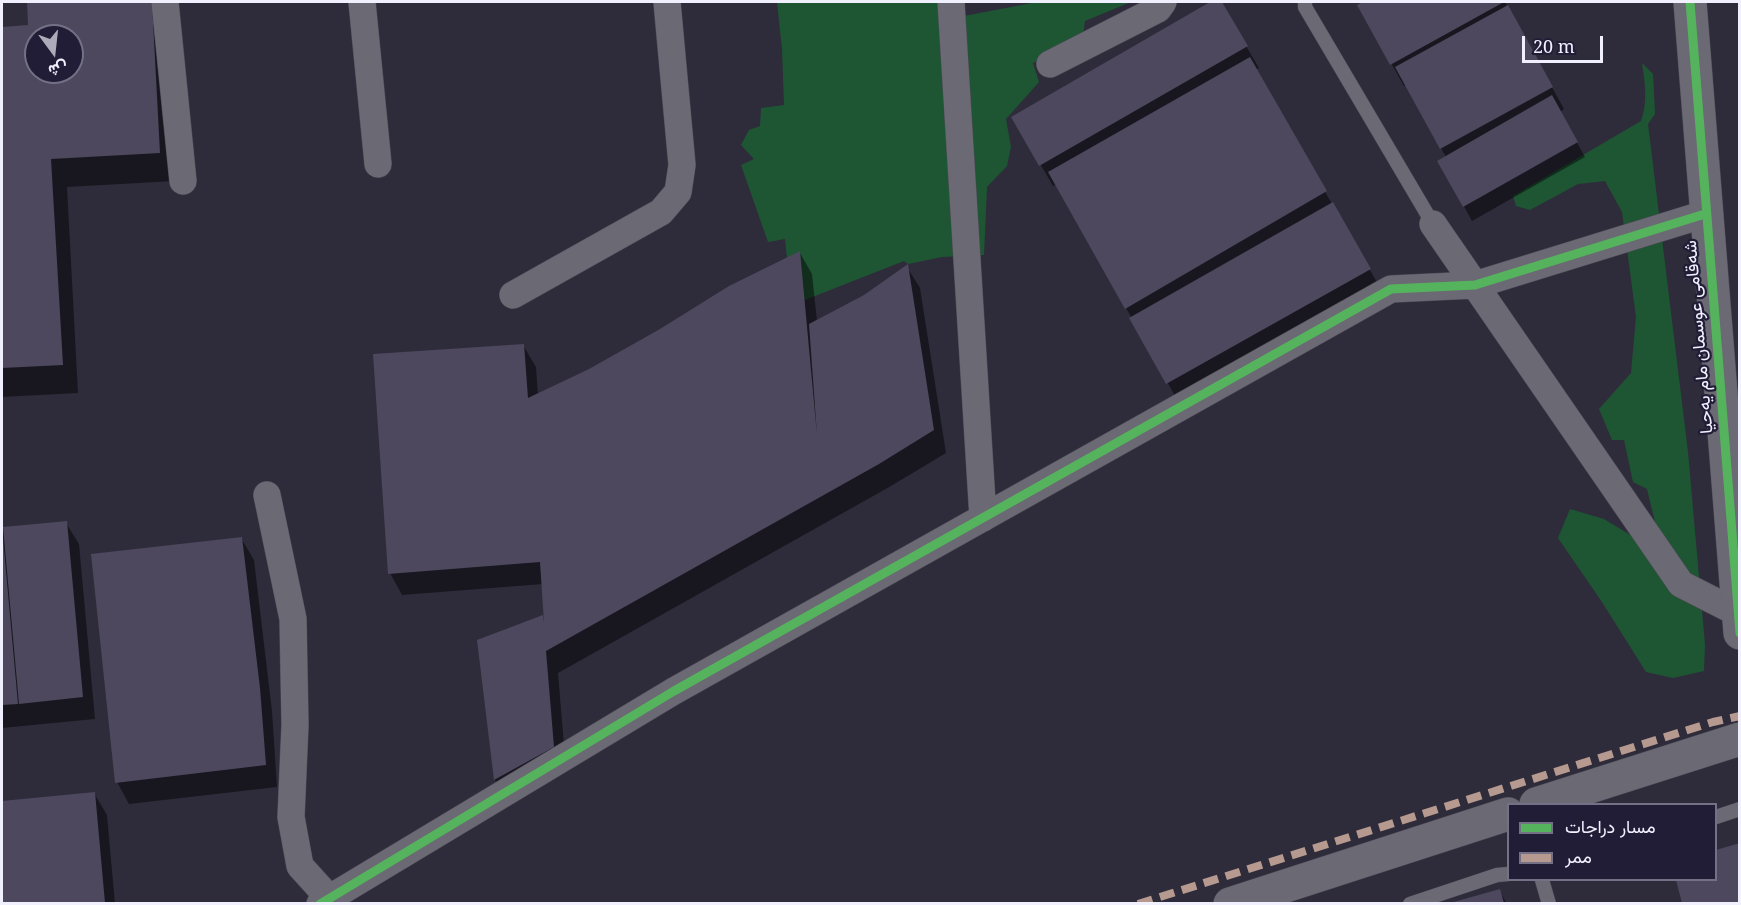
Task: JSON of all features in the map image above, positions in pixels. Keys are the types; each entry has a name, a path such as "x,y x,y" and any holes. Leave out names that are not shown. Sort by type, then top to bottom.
{"street":[{"path":"165,2 183,181"},
{"path":"362,2 378,164"},
{"path":"513,295 661,212 678,192 682,165 667,2"},
{"path":"951,2 983,518"},
{"path":"1050,64 1158,9 1163,2"},
{"name":"شەقامی عوسمان مام یەحیا","path":"1690,2 1705,214 1735,503 1739,623"},
{"path":"267,495 293,619 295,725 291,817 300,866 324,901 674,691 1391,289 1475,285 1705,214"},
{"path":"1433,224 1681,584 1739,623"},
{"path":"1539,803 1740,739"},
{"path":"1230,903 1507,814"}],"lane":[{"path":"1305,2 1305,7 1433,224"},
{"path":"1717,817 1740,809"},
{"path":"1410,903 1497,875 1507,874"},
{"path":"1543,881 1549,903"}],"green space":[{"path":"777,2 965,2 964,16 1037,2 1131,2 1085,21 1083,36 1033,63 1039,82 1006,119 1011,147 1007,166 987,187 984,255 942,257 908,264 904,261 792,305 785,239 768,242 741,165 754,159 741,145 749,130 760,126 761,108 784,105 782,49"},
{"path":"1642,63 1653,74 1655,114 1648,124 1688,452 1705,645 1704,671 1673,678 1646,672 1558,538 1570,509 1604,519 1637,539 1657,530 1647,489 1633,482 1624,440 1612,440 1599,409 1631,373 1636,317 1622,212 1605,181 1578,184 1530,210 1516,206 1513,196 1641,121 1645,100"}],"building":[{"path":"27,2 152,2 160,153 51,159 63,365 2,368 2,27 24,25 24,84 84,84 84,24 28,24"},
{"path":"1210,2 1222,2 1248,46 1039,166 1011,117"},
{"path":"1363,2 1504,2 1390,65 1357,5"},
{"path":"1508,5 1553,87 1440,149 1395,67"},
{"path":"1250,57 1327,191 1125,309 1048,172"},
{"path":"1552,95 1578,142 1463,207 1437,161"},
{"path":"1333,202 1371,269 1166,384 1129,318"},
{"path":"800,251 817,435 809,324 864,295 908,264 934,430 879,464 546,651 554,747 494,780 477,640 543,615 544,623 540,562 388,574 373,354 524,344 528,398 589,369 660,329 729,286"},
{"path":"67,521 83,697 19,704 3,527"},
{"path":"242,537 260,688 266,765 115,783 91,554"},
{"path":"2,539 18,704 2,705"},
{"path":"95,792 105,903 2,903 2,801"},
{"path":"1740,843 1740,903 1682,903 1676,881 1717,881 1717,850"},
{"path":"1500,889 1504,903 1450,903"}],"marked path":[{"path":"1138,904 1713,722 1740,716"}],"cycle path":[{"path":"1690,2 1740,633"},
{"path":"320,904 674,691 1391,289 1475,285 1705,214"}]}
